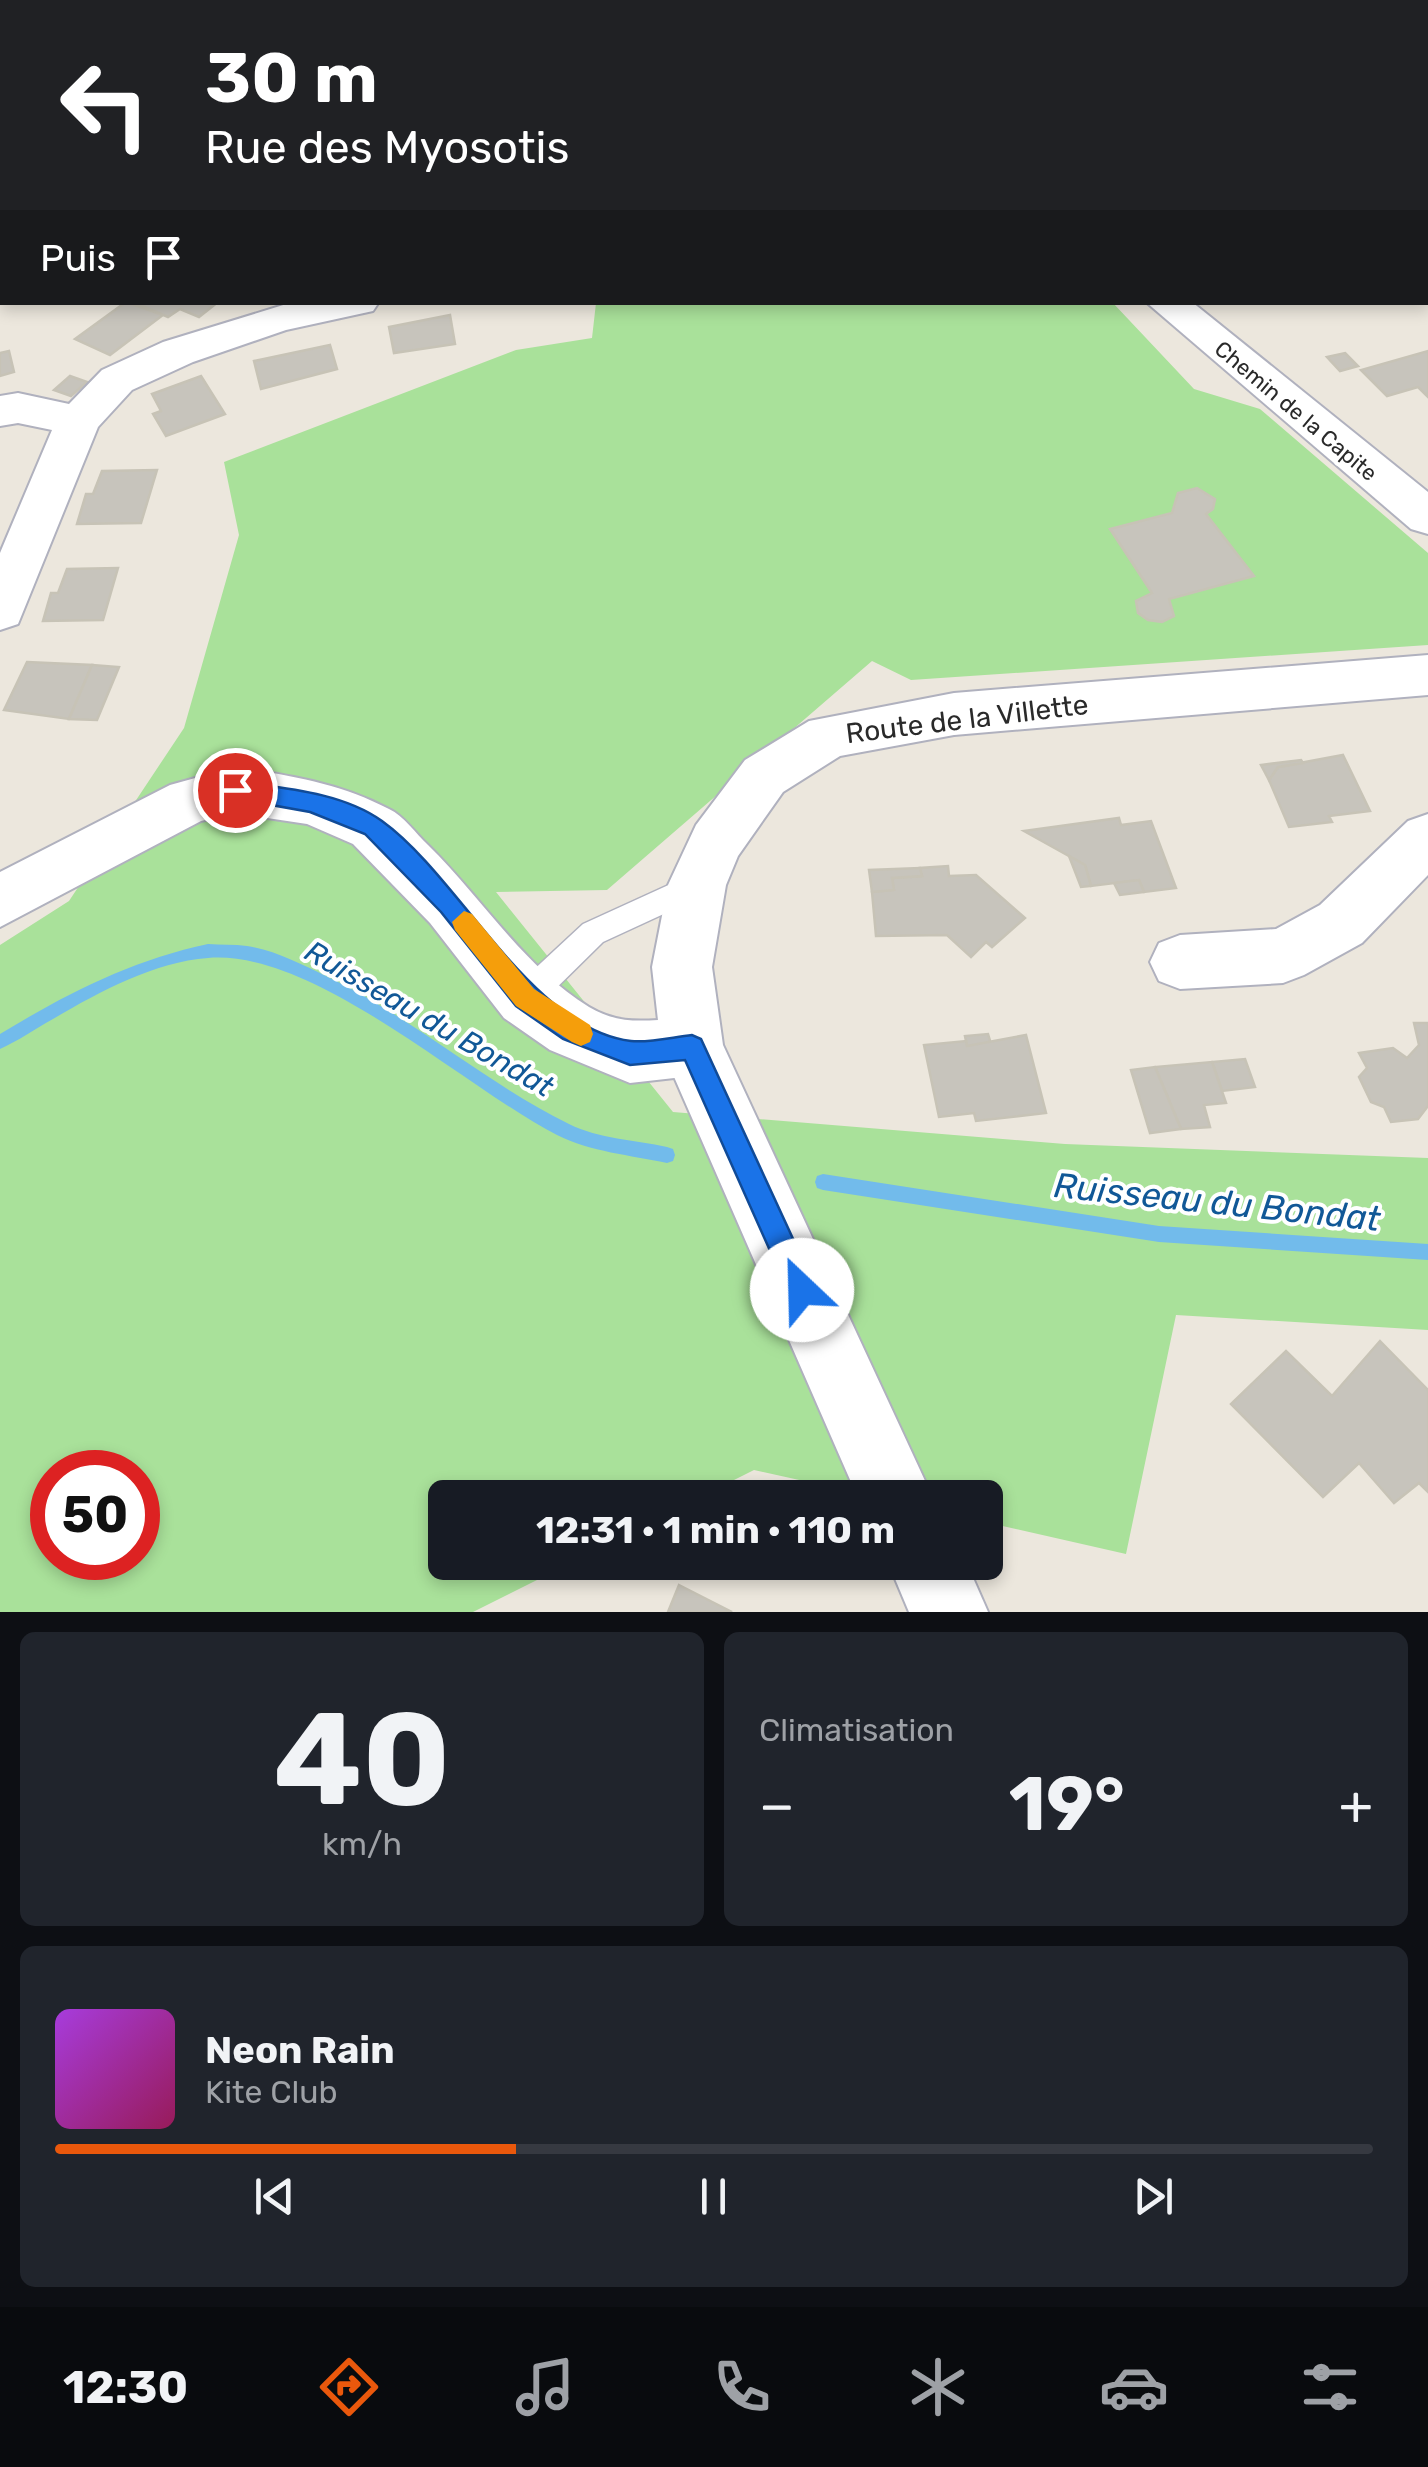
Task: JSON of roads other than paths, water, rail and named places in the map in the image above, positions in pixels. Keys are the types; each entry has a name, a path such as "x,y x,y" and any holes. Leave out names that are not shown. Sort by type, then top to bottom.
{"street":[{"path":"0,612 78,421 117,380 178,352 276,318 343,305"},
{"name":"Chemin de la Capite","path":"1170,305 1428,517"},
{"path":"0,411 18,408 78,421"},
{"name":"Route de la Villette","path":"888,1480 692,1047 682,967 697,886 716,842 764,776 828,736 954,714 1428,675"},
{"path":"0,901 188,801 235,790 312,802 373,827 450,905 525,998 572,1030 630,1053 692,1047"},
{"path":"1180,962 1283,956 1341,924 1428,838"},
{"path":"934,1580 948,1612"}],"lane":[{"path":"525,998 593,933 697,886"}],"waterway":[{"name":"Ruisseau du Bondat","path":"0,1042 100,986 152,965 208,951 247,953 292,967 340,990 564,1130 667,1155"},
{"name":"Ruisseau du Bondat","path":"823,1182 1159,1234 1428,1252"}]}
